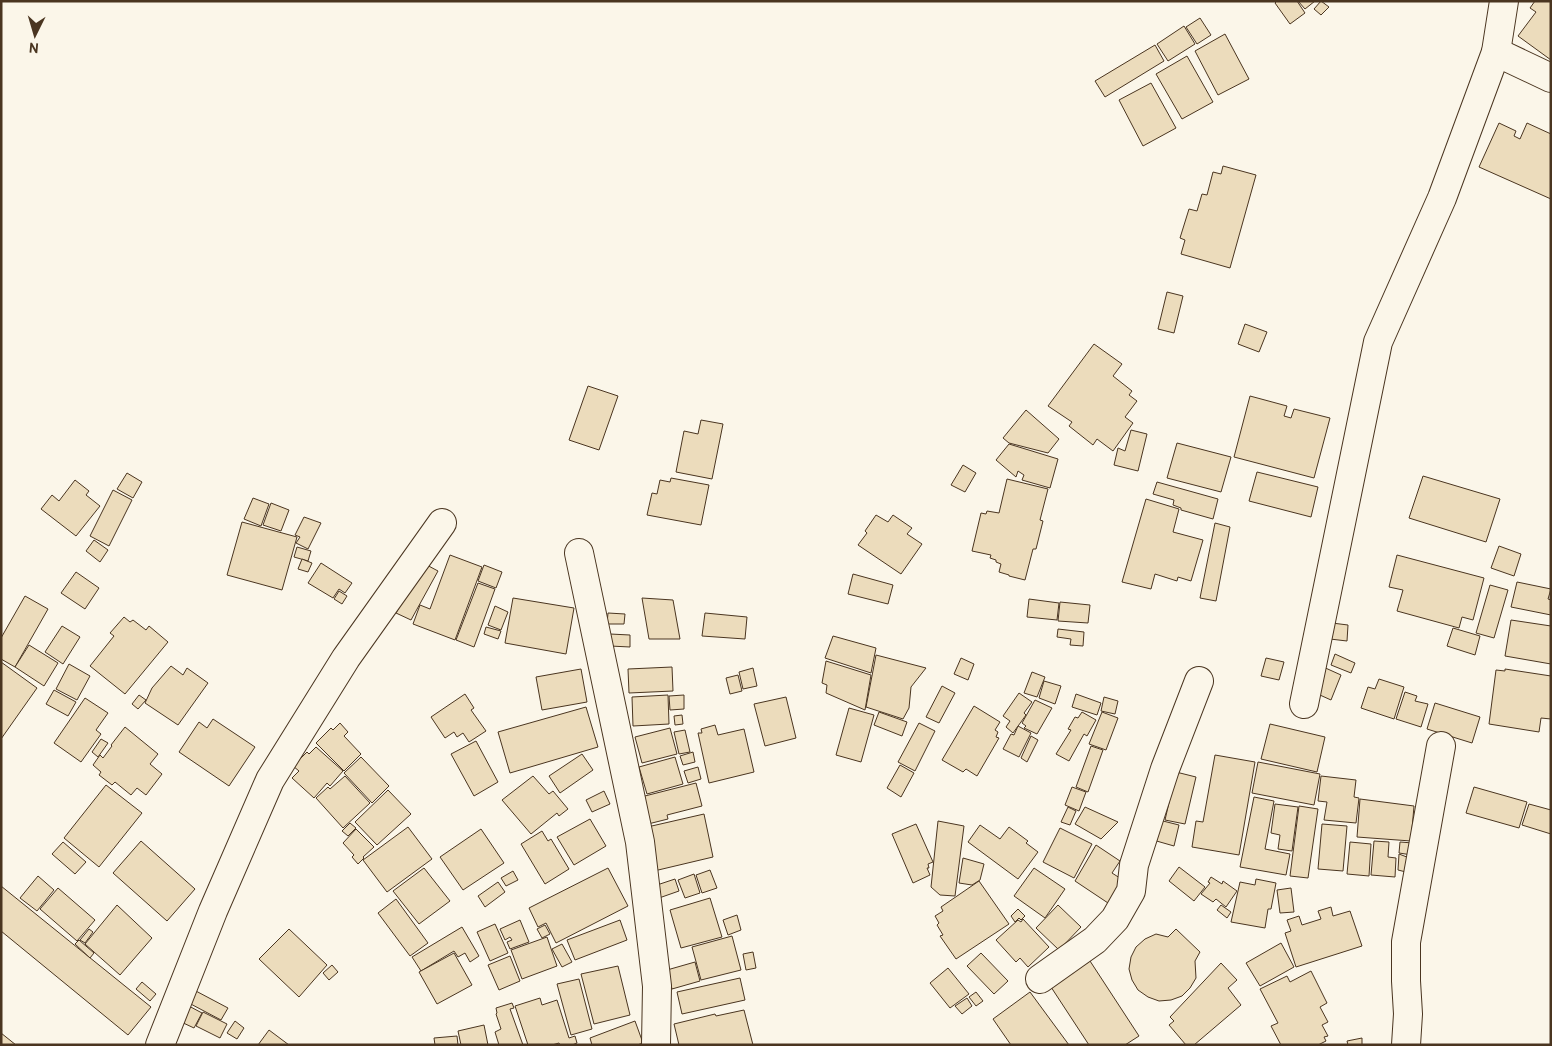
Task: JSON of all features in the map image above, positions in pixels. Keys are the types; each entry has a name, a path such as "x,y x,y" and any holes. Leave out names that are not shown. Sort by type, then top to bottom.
{"street":[{"path":"1304,704 1378,342 1442,198 1496,52 1504,1"},
{"path":"1496,52 1551,78"},
{"path":"160,1045 213,911 270,780 346,658 442,523"},
{"path":"579,553 640,842 657,986 656,1045"},
{"path":"1040,979 1095,940 1115,919 1131,891 1134,865 1166,769 1199,681"},
{"path":"1406,1045 1408,1014 1406,942 1441,746"}],"building":[{"path":"1277,1 1297,1 1305,13 1290,24 1275,3"},
{"path":"1298,1 1315,1 1305,9"},
{"path":"1321,1 1329,7 1321,15 1314,9"},
{"path":"1535,1 1551,1 1551,60 1518,36 1536,12 1530,8"},
{"path":"1200,18 1211,35 1197,44 1186,27"},
{"path":"1184,26 1195,44 1168,61 1157,44"},
{"path":"1225,34 1249,79 1218,95 1195,51"},
{"path":"1155,45 1164,61 1105,97 1095,81"},
{"path":"1187,56 1213,102 1182,119 1156,74"},
{"path":"1151,83 1176,128 1143,146 1119,100"},
{"path":"1499,123 1516,131 1514,136 1520,139 1527,123 1551,134 1551,199 1479,167"},
{"path":"1223,166 1256,175 1230,268 1181,254 1185,240 1180,238 1189,209 1197,211 1202,194 1207,195 1213,172 1221,174"},
{"path":"1167,292 1183,296 1174,333 1158,329"},
{"path":"1245,324 1267,332 1259,352 1238,344"},
{"path":"1094,344 1122,364 1113,376 1132,391 1129,395 1137,401 1125,417 1133,423 1113,451 1097,439 1093,445 1069,426 1072,422 1048,406"},
{"path":"588,386 618,396 599,450 569,440"},
{"path":"1250,396 1287,406 1284,416 1291,418 1294,409 1330,418 1314,478 1234,457"},
{"path":"1026,410 1059,439 1048,453 1009,443 1003,438"},
{"path":"701,420 723,424 712,479 676,472 684,431 698,434"},
{"path":"1131,430 1147,434 1138,471 1114,465 1118,448 1125,451"},
{"path":"1177,443 1231,457 1221,492 1167,478"},
{"path":"1009,444 1058,459 1050,488 1022,480 1024,475 1018,471 1016,477 996,460"},
{"path":"963,465 976,473 965,492 951,485"},
{"path":"1257,472 1318,487 1311,517 1249,501"},
{"path":"127,473 142,482 133,498 117,489"},
{"path":"1423,476 1500,499 1486,542 1409,518"},
{"path":"671,478 709,485 701,525 647,515 652,493 657,494 660,480 670,482"},
{"path":"1007,479 1048,489 1040,520 1043,521 1036,549 1033,549 1025,580 999,572 1001,564 990,558 991,555 972,551 981,513 986,514 987,511 999,513"},
{"path":"75,480 89,491 86,495 100,506 76,536 41,509 52,495 59,501"},
{"path":"1157,482 1218,499 1213,519 1181,510 1181,508 1173,505 1174,500 1153,494"},
{"path":"113,490 132,500 109,546 90,536"},
{"path":"253,498 269,504 261,526 244,519"},
{"path":"1146,499 1179,509 1173,532 1203,540 1191,581 1178,577 1177,581 1155,574 1151,589 1122,582"},
{"path":"271,503 289,510 281,531 263,525"},
{"path":"876,515 888,522 893,515 912,528 907,534 922,544 901,574 858,545 867,533 865,531"},
{"path":"304,517 321,523 308,549 296,543 300,537 295,535"},
{"path":"242,522 297,537 282,590 227,575"},
{"path":"1215,523 1230,527 1216,601 1200,598"},
{"path":"94,540 108,550 100,562 86,551"},
{"path":"1499,546 1521,554 1514,576 1491,568"},
{"path":"297,547 311,551 308,561 294,557"},
{"path":"450,555 482,567 455,640 413,624 420,605 430,609"},
{"path":"1397,555 1484,578 1473,620 1462,617 1459,628 1397,611 1403,590 1389,587"},
{"path":"302,559 312,563 308,572 298,569"},
{"path":"321,563 352,583 345,593 339,589 333,598 308,583"},
{"path":"423,563 438,571 411,620 396,613"},
{"path":"484,565 502,572 496,588 478,581"},
{"path":"76,572 99,588 85,609 61,593"},
{"path":"853,574 893,585 888,604 848,594"},
{"path":"1517,582 1551,589 1548,599 1551,600 1551,615 1511,607"},
{"path":"478,583 495,589 474,647 456,640"},
{"path":"1490,585 1508,590 1494,638 1476,633"},
{"path":"339,591 347,596 342,604 334,599"},
{"path":"25,596 48,609 15,667 1,659 1,638"},
{"path":"513,598 574,608 566,654 505,643"},
{"path":"642,598 673,600 680,639 649,639"},
{"path":"1029,599 1059,603 1057,620 1027,617"},
{"path":"1060,602 1090,605 1088,623 1058,621"},
{"path":"495,606 508,612 501,630 488,625"},
{"path":"608,613 625,614 624,624 607,624"},
{"path":"705,613 747,617 745,639 702,636"},
{"path":"124,617 130,622 133,620 146,630 149,626 168,642 125,694 90,666 114,636 110,633"},
{"path":"1511,620 1551,626 1551,664 1505,656"},
{"path":"1332,623 1348,625 1347,641 1330,639"},
{"path":"62,626 80,637 63,664 45,652"},
{"path":"486,627 501,631 498,639 484,634"},
{"path":"1453,628 1480,636 1475,655 1447,646"},
{"path":"1058,629 1084,632 1083,646 1070,645 1071,639 1057,637"},
{"path":"610,634 630,635 630,647 610,646"},
{"path":"833,636 876,648 871,673 825,658"},
{"path":"29,645 58,663 44,686 15,667"},
{"path":"1335,654 1355,663 1351,673 1331,665"},
{"path":"876,655 926,668 911,687 909,708 903,719 866,707"},
{"path":"961,658 974,664 968,680 954,674"},
{"path":"1266,658 1284,662 1279,680 1261,676"},
{"path":"826,661 871,675 865,710 826,693 827,685 822,683"},
{"path":"1,662 37,688 1,739"},
{"path":"69,664 90,676 77,700 56,689"},
{"path":"171,666 183,675 187,668 208,683 178,725 145,703 152,688"},
{"path":"1321,666 1341,675 1331,700 1311,691"},
{"path":"672,667 673,691 629,693 628,669"},
{"path":"753,668 757,686 743,689 739,672"},
{"path":"581,669 587,702 542,710 536,677"},
{"path":"1505,669 1551,676 1551,719 1541,718 1539,732 1489,724 1496,670 1505,671"},
{"path":"1032,672 1045,677 1037,697 1024,693"},
{"path":"738,675 742,691 730,694 726,678"},
{"path":"1379,679 1404,687 1394,719 1361,708 1368,687 1375,689"},
{"path":"1044,681 1061,686 1055,704 1039,698"},
{"path":"942,686 955,693 939,723 926,717"},
{"path":"54,690 76,702 68,716 46,704"},
{"path":"1405,692 1417,696 1415,701 1428,704 1421,727 1396,719"},
{"path":"1019,693 1032,702 1024,713 1026,715 1013,733 1006,727 1010,721 1003,716"},
{"path":"465,694 474,708 471,710 486,731 469,742 463,733 457,737 454,732 445,738 431,717"},
{"path":"1076,694 1101,703 1097,715 1072,707"},
{"path":"139,695 146,700 138,709 132,704"},
{"path":"668,695 669,724 633,726 632,697"},
{"path":"684,695 684,709 670,710 669,696"},
{"path":"786,697 796,738 765,746 754,704"},
{"path":"1104,697 1118,701 1115,714 1101,711"},
{"path":"85,698 108,713 96,730 101,734 81,762 54,743"},
{"path":"1035,700 1052,708 1037,734 1024,728 1026,726 1022,723"},
{"path":"1435,703 1480,717 1472,743 1427,729"},
{"path":"974,706 1000,722 995,730 998,732 996,737 999,738 977,776 966,769 963,772 942,760"},
{"path":"586,707 598,747 510,773 498,732"},
{"path":"849,708 874,715 861,762 836,755"},
{"path":"879,712 907,722 902,736 874,725"},
{"path":"1082,712 1096,720 1087,736 1084,734 1069,761 1056,754 1071,730 1068,729 1075,717 1078,718"},
{"path":"1102,712 1118,718 1106,750 1089,744"},
{"path":"682,715 683,724 675,725 674,716"},
{"path":"213,719 255,747 229,786 179,752 199,722 207,728"},
{"path":"340,723 348,732 344,736 361,754 344,771 316,743 331,728 333,730"},
{"path":"919,723 935,731 915,771 898,762"},
{"path":"1270,724 1325,737 1317,772 1261,759"},
{"path":"715,725 718,735 744,729 754,772 709,783 698,733 702,733 701,729"},
{"path":"1018,726 1031,733 1019,757 1003,749 1011,734 1014,735"},
{"path":"125,727 158,754 150,764 162,774 146,795 137,788 131,795 115,782 112,785 99,775 101,772 93,765 100,755 103,758"},
{"path":"670,728 677,754 642,763 635,737"},
{"path":"685,730 690,752 679,754 674,732"},
{"path":"1031,736 1038,740 1027,762 1021,758"},
{"path":"101,739 108,743 98,757 92,752"},
{"path":"476,741 498,782 474,796 451,754"},
{"path":"1091,746 1103,750 1088,792 1076,787"},
{"path":"316,747 343,771 330,786 327,783 314,798 292,778 299,771 293,766 307,752 309,754"},
{"path":"693,752 695,762 683,765 680,756"},
{"path":"582,754 593,770 560,793 549,776"},
{"path":"1215,755 1255,762 1239,855 1192,847 1196,821 1203,822"},
{"path":"361,757 389,786 372,803 344,773"},
{"path":"675,757 683,784 647,794 639,767"},
{"path":"1258,762 1320,774 1314,805 1252,793"},
{"path":"900,765 914,773 901,797 887,788"},
{"path":"698,767 701,779 688,783 684,771"},
{"path":"1176,772 1196,777 1185,824 1165,820"},
{"path":"345,776 370,803 343,828 316,798 328,787 330,789"},
{"path":"533,776 549,794 553,791 568,809 559,816 557,813 531,834 502,800"},
{"path":"1321,776 1356,780 1354,797 1359,798 1356,823 1324,820 1327,802 1318,801"},
{"path":"696,783 702,806 667,815 668,819 644,825 637,798"},
{"path":"106,785 142,813 99,867 64,838"},
{"path":"1072,787 1086,792 1079,811 1065,805"},
{"path":"1474,787 1527,802 1519,828 1466,813"},
{"path":"388,790 411,814 377,845 355,822"},
{"path":"604,791 610,804 592,812 586,800"},
{"path":"1254,797 1274,801 1265,849 1290,854 1286,875 1240,867"},
{"path":"1360,799 1414,806 1411,841 1357,837"},
{"path":"1275,804 1298,807 1292,851 1278,849 1280,835 1271,833"},
{"path":"1529,804 1551,810 1551,834 1522,825"},
{"path":"1299,806 1318,809 1308,878 1290,876"},
{"path":"1068,807 1076,811 1070,825 1061,822"},
{"path":"1085,807 1118,822 1101,839 1075,824"},
{"path":"704,814 713,857 654,871 643,828"},
{"path":"590,819 606,846 574,865 557,837"},
{"path":"1159,820 1179,825 1174,846 1153,840"},
{"path":"938,821 964,826 955,896 940,895 931,887"},
{"path":"350,823 356,828 348,836 342,831"},
{"path":"916,824 933,862 928,864 929,868 927,868 930,875 913,883 892,834"},
{"path":"1322,824 1347,826 1343,871 1318,869"},
{"path":"980,825 1000,839 1009,827 1028,841 1026,843 1038,852 1018,879 968,842"},
{"path":"408,827 432,859 387,892 363,860"},
{"path":"1060,828 1092,844 1074,878 1043,862"},
{"path":"356,829 374,847 358,864 352,857 354,855 343,843"},
{"path":"481,829 504,863 463,890 440,857"},
{"path":"542,831 548,841 551,839 569,869 545,884 521,844"},
{"path":"141,841 195,889 167,921 113,873"},
{"path":"1374,841 1389,842 1388,857 1396,858 1395,877 1371,875"},
{"path":"63,842 86,862 75,874 52,854"},
{"path":"1350,842 1371,844 1369,876 1347,874"},
{"path":"1400,842 1413,843 1412,855 1399,853"},
{"path":"1096,845 1120,861 1112,873 1123,880 1111,905 1075,881"},
{"path":"1399,854 1412,859 1410,873 1398,870"},
{"path":"963,858 984,864 980,880 972,885 959,883"},
{"path":"1179,867 1205,887 1194,901 1169,881"},
{"path":"424,868 450,901 419,924 393,891"},
{"path":"608,868 628,906 556,943 546,923 538,927 529,908"},
{"path":"1034,868 1065,889 1045,918 1014,896"},
{"path":"710,870 717,888 702,893 696,875"},
{"path":"513,871 518,880 506,886 501,878"},
{"path":"694,874 700,893 685,898 678,880"},
{"path":"38,876 54,890 37,911 20,898"},
{"path":"1211,877 1222,884 1223,881 1237,891 1226,907 1216,899 1213,902 1201,894 1210,883 1208,882"},
{"path":"675,879 679,891 659,898 654,886"},
{"path":"1256,879 1276,883 1271,909 1268,909 1265,928 1231,922 1240,882 1255,885"},
{"path":"979,881 1009,924 956,959 940,936 943,935 937,925 939,923 935,916 943,911 941,907"},
{"path":"498,882 505,892 485,907 478,896"},
{"path":"1,886 151,1007 128,1035 1,931"},
{"path":"58,888 95,920 77,941 40,909"},
{"path":"1291,888 1294,912 1280,913 1277,890"},
{"path":"710,898 722,937 681,948 670,910"},
{"path":"396,899 428,943 410,956 378,913"},
{"path":"117,905 152,938 120,975 85,944"},
{"path":"1058,905 1081,927 1059,950 1036,928"},
{"path":"1221,905 1231,912 1227,918 1217,910"},
{"path":"1331,907 1333,916 1350,911 1362,946 1296,967 1285,933 1291,931 1287,920 1299,916 1302,925 1321,919 1318,911"},
{"path":"1018,909 1025,916 1015,922 1011,916"},
{"path":"737,915 741,930 728,935 723,920"},
{"path":"1023,919 1049,947 1028,967 1020,958 1016,962 996,940 1018,920 1021,922"},
{"path":"520,920 529,942 510,949 507,942 512,940 510,937 505,940 500,929"},
{"path":"620,920 627,940 575,960 567,940"},
{"path":"495,924 508,953 490,961 477,932"},
{"path":"545,925 550,934 542,938 537,929"},
{"path":"462,927 479,956 470,962 465,953 458,957 454,951 421,971 412,957"},
{"path":"89,929 93,932 85,943 80,940"},
{"path":"289,929 327,965 299,997 259,959"},
{"path":"1176,929 1200,952 1195,961 1196,978 1182,996 1171,1000 1159,1001 1148,997 1138,990 1132,980 1129,969 1131,957 1136,947 1145,939 1156,934 1168,937"},
{"path":"732,936 741,970 701,980 692,947"},
{"path":"547,937 557,966 522,979 511,950"},
{"path":"79,940 94,953 90,958 75,944"},
{"path":"1281,943 1294,967 1260,986 1246,963"},
{"path":"562,944 572,962 562,967 552,949"},
{"path":"753,952 756,968 746,970 743,954"},
{"path":"454,953 472,985 437,1004 419,972"},
{"path":"981,953 1008,981 994,994 967,966"},
{"path":"510,956 520,981 499,990 488,965"},
{"path":"1090,961 1139,1036 1125,1045 1089,1045 1051,987"},
{"path":"695,962 700,981 672,989 667,970"},
{"path":"1221,963 1237,980 1228,988 1241,1005 1194,1045 1186,1045 1169,1025 1174,1021 1170,1017"},
{"path":"332,965 338,972 329,980 323,973"},
{"path":"618,966 630,1015 594,1024 581,974"},
{"path":"948,968 969,994 950,1008 930,983"},
{"path":"1311,971 1327,1003 1320,1007 1328,1022 1322,1025 1328,1036 1324,1037 1326,1041 1318,1045 1281,1045 1271,1026 1278,1023 1260,989 1287,976 1290,982"},
{"path":"740,978 745,1000 682,1014 677,992"},
{"path":"579,979 592,1029 571,1035 557,984"},
{"path":"142,982 156,994 150,1001 136,989"},
{"path":"194,990 228,1008 221,1020 187,1002"},
{"path":"976,992 983,1001 976,1006 969,997"},
{"path":"1030,992 1069,1045 1011,1045 993,1019"},
{"path":"540,998 542,1005 557,1000 569,1038 575,1036 577,1043 572,1045 560,1045 559,1043 552,1045 528,1045 515,1006"},
{"path":"967,998 972,1006 962,1014 955,1006"},
{"path":"512,1003 514,1008 510,1009 523,1045 499,1045 495,1032 501,1029 496,1008"},
{"path":"187,1005 202,1013 194,1028 179,1021"},
{"path":"744,1010 753,1045 679,1045 674,1024 715,1014 716,1016"},
{"path":"203,1012 227,1024 220,1038 196,1026"},
{"path":"235,1021 244,1028 237,1039 227,1033"},
{"path":"635,1021 643,1043 637,1045 592,1045 590,1038"},
{"path":"484,1025 488,1045 461,1045 458,1031"},
{"path":"269,1030 289,1045 258,1045"},
{"path":"1,1033 16,1045 1,1045"},
{"path":"457,1036 458,1045 435,1045 434,1038"},
{"path":"1362,1038 1362,1045 1348,1045 1347,1041"}]}
